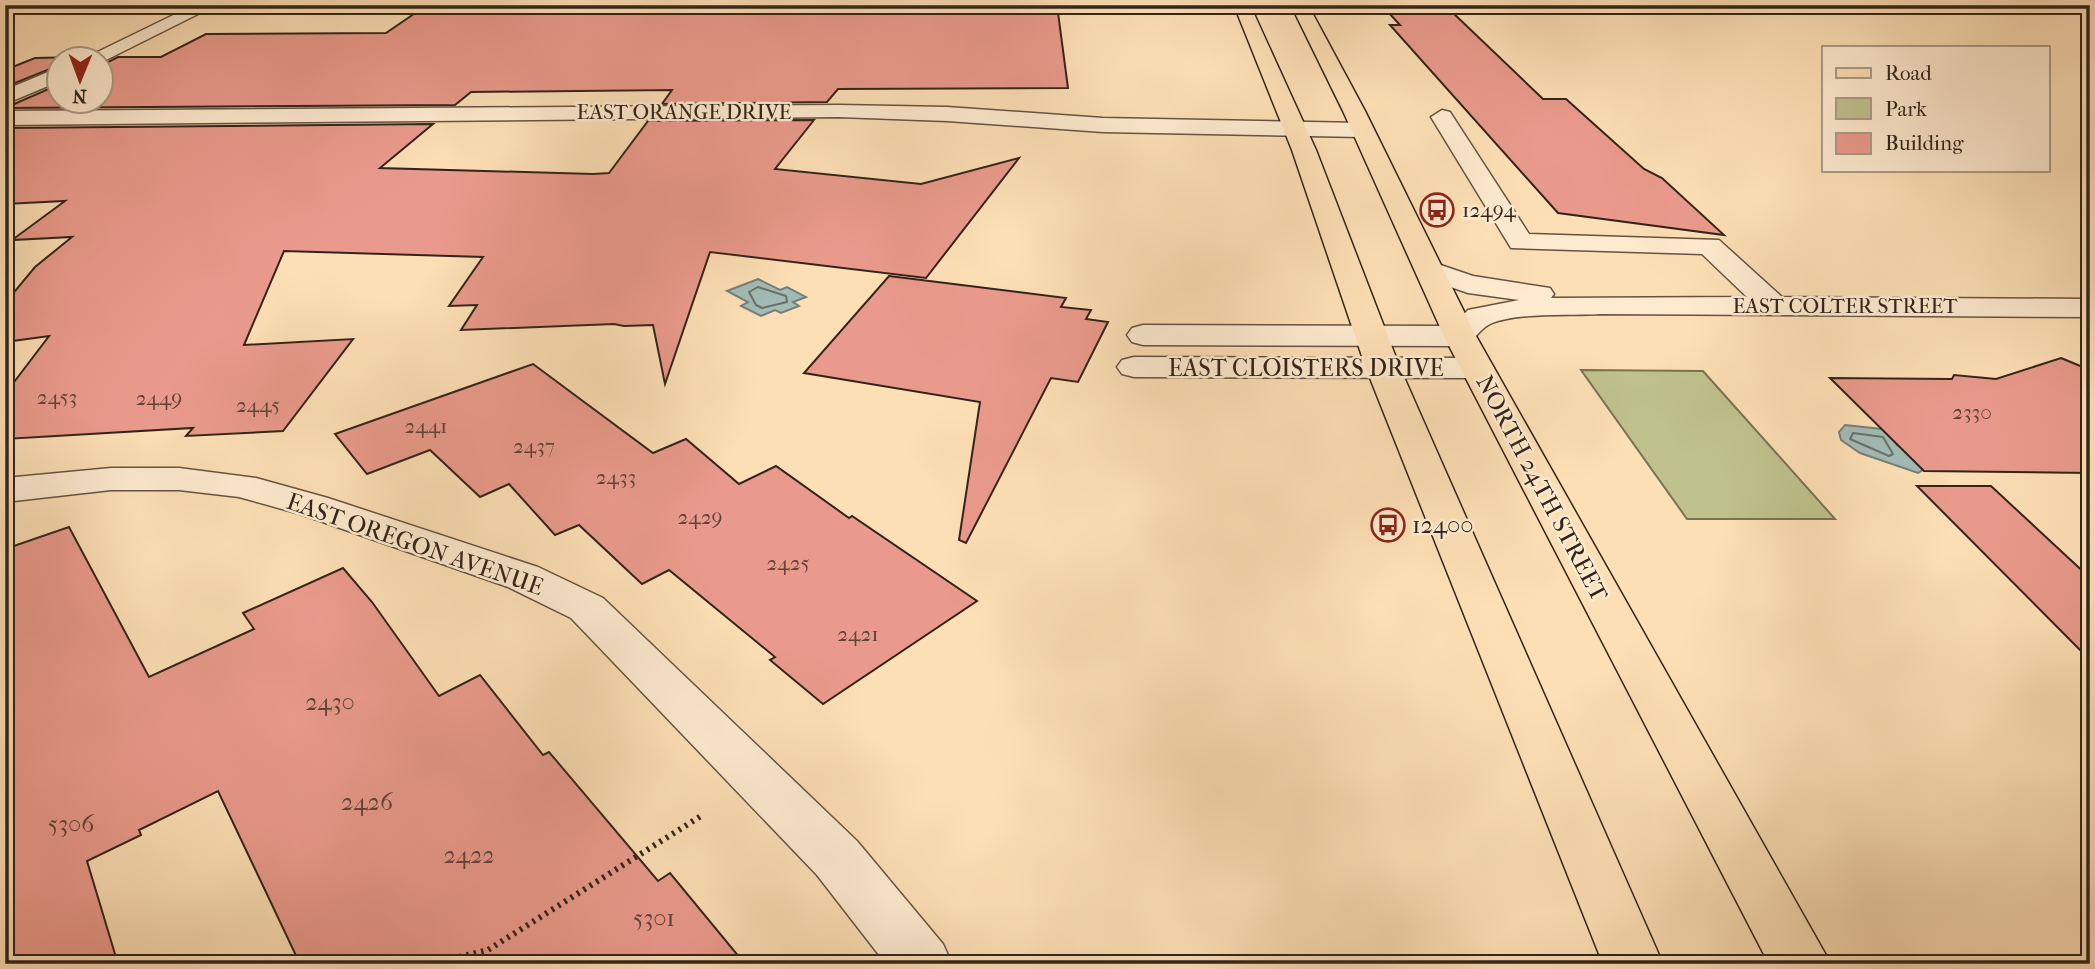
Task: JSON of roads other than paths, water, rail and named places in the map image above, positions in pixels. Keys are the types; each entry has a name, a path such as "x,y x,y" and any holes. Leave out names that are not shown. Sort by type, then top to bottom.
{"main road":[{"path":"1242,5 1296,130 1377,352 1633,964"},
{"name":"NORTH 24TH STREET","path":"1299,5 1460,336 1801,964"},
{"path":"1286,58 1306,111 1296,130"}],"street":[{"path":"116,48 208,5"},
{"path":"5,99 46,80"},
{"path":"947,114 950,88"},
{"name":"EAST ORANGE DRIVE","path":"5,118 839,111 947,114 1103,125 1362,130"},
{"path":"1442,117 1521,242 1709,246 1774,306"},
{"name":"EAST COLTER STREET","path":"1429,270 1468,284 1600,305"},
{"name":"EAST COLTER STREET","path":"1460,336 1479,317 1520,309 1600,305 2090,308"},
{"name":"EAST CLOISTERS DRIVE","path":"1143,334 1377,352 1477,368"},
{"name":"EAST CLOISTERS DRIVE","path":"1134,367 1377,352 1460,336"},
{"name":"EAST OREGON AVENUE","path":"5,490 111,479 179,480 242,486 314,506 523,577 587,608 837,858 922,964"}],"water":[{"path":"758,279 780,290 787,287 806,297 793,302 799,306 781,313 775,310 761,316 741,306 748,302 727,291"},
{"path":"1845,425 1882,429 1890,433 1897,445 1932,464 1918,473 1860,453 1841,440 1839,432"}],"place":[{"name":"12494","path":"1437,210"},
{"name":"12400","path":"1388,525"}]}
